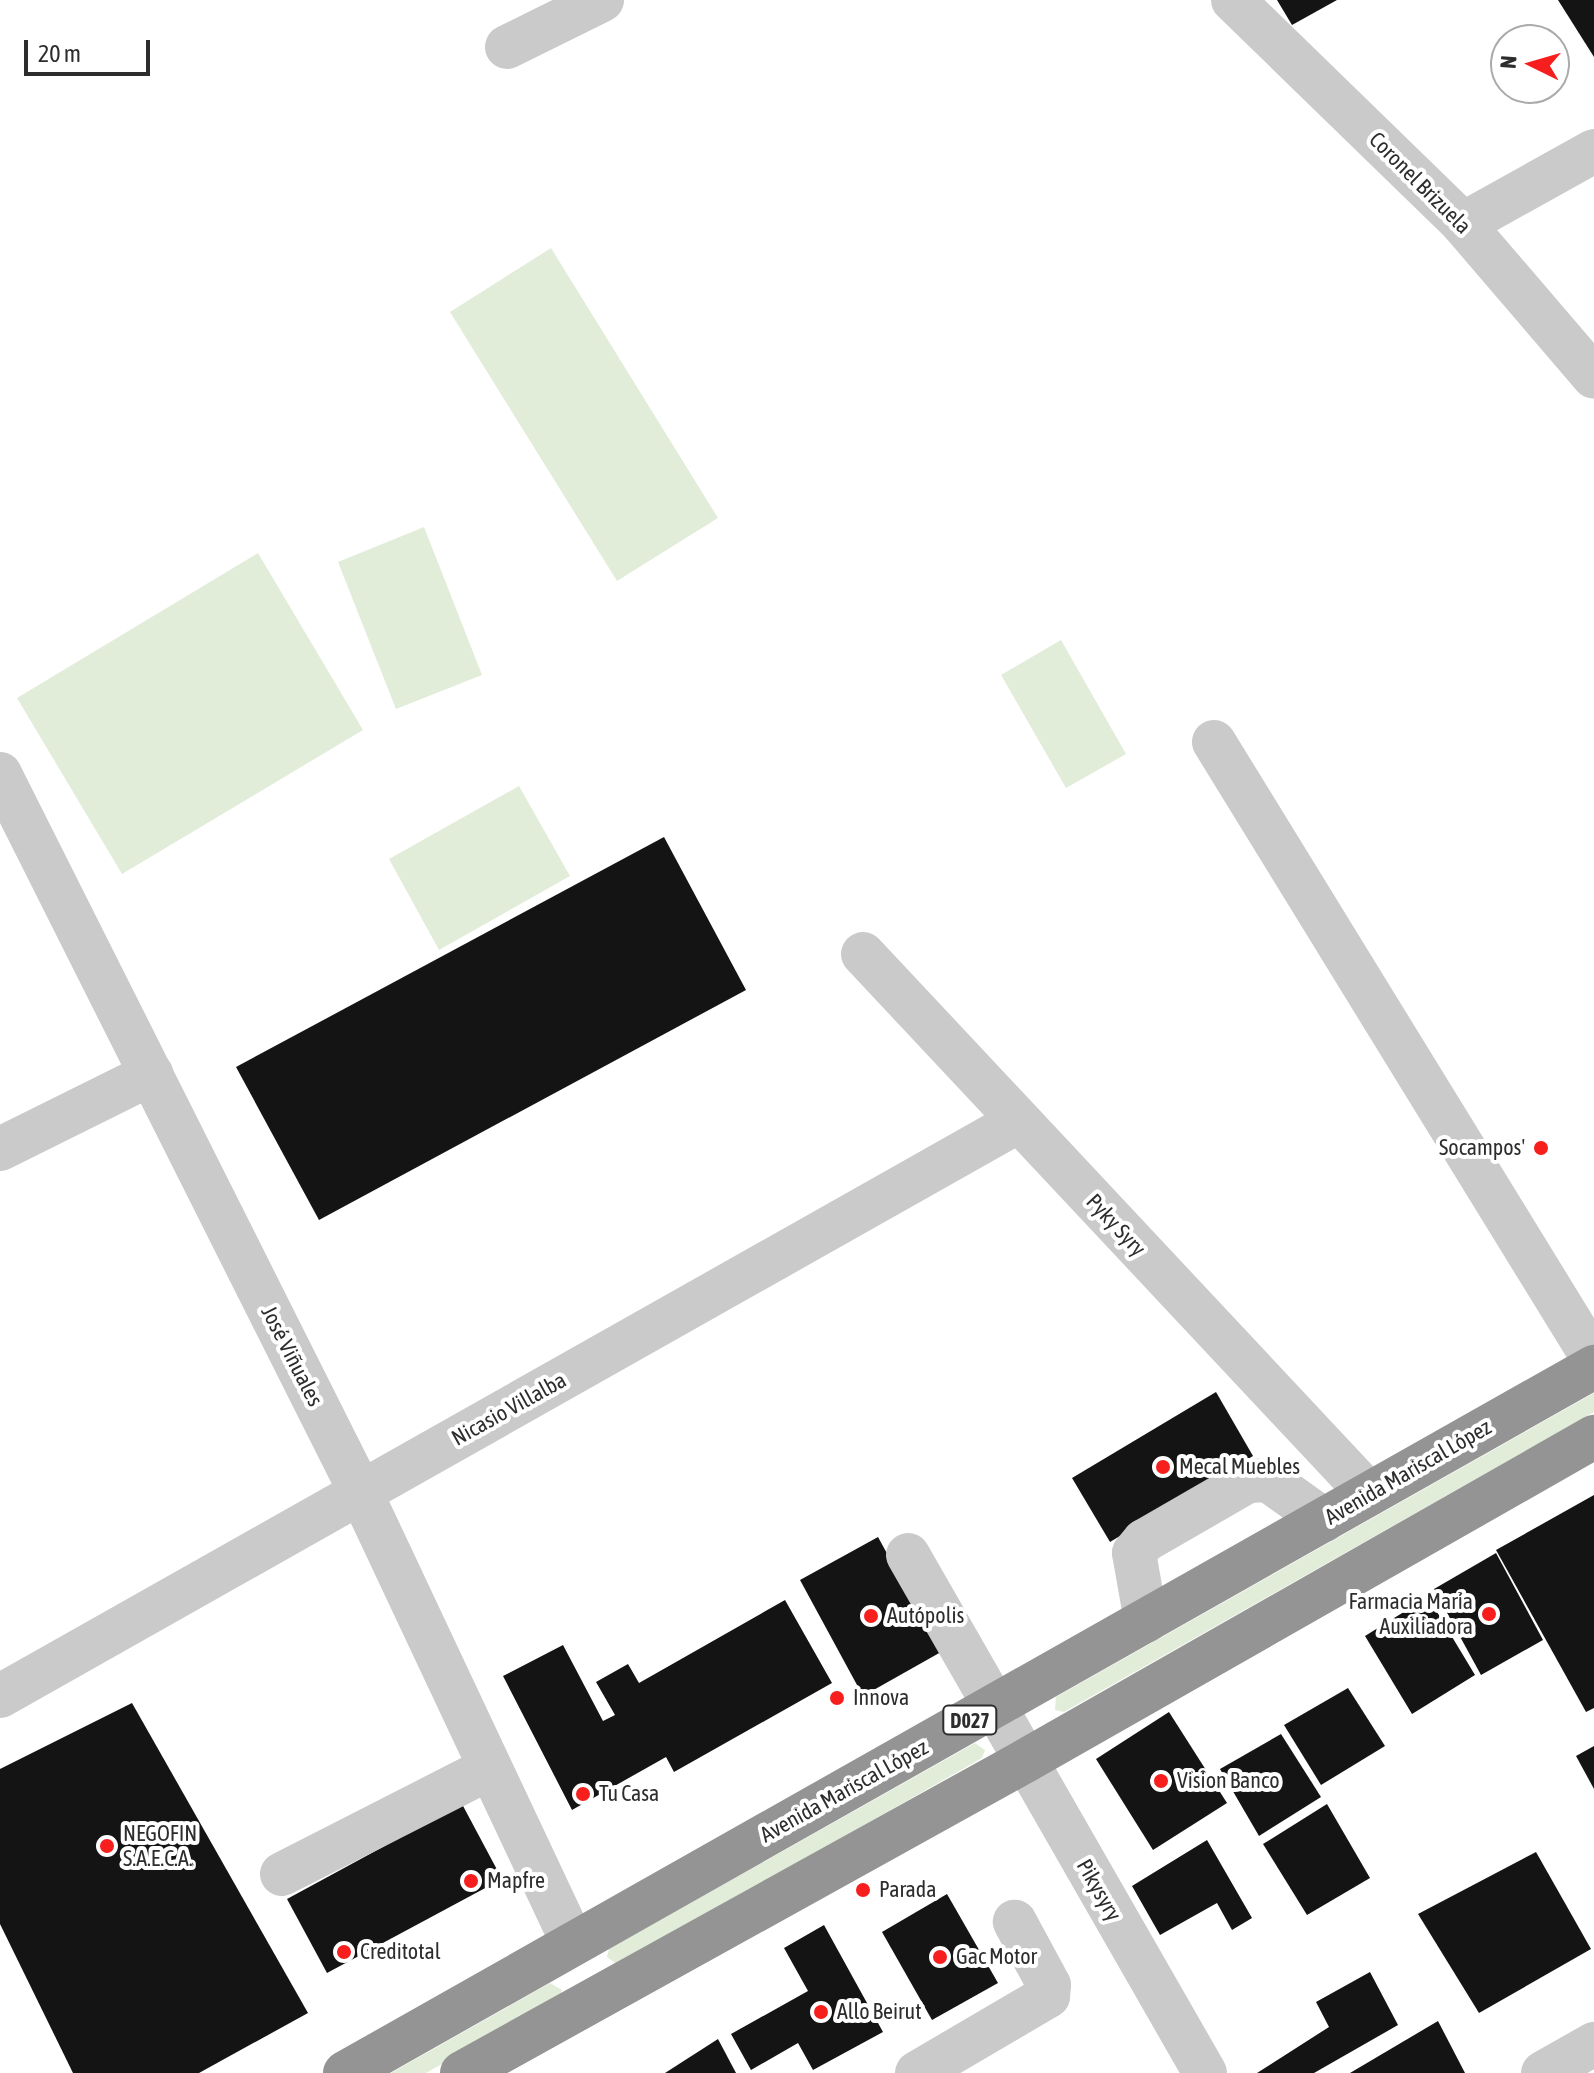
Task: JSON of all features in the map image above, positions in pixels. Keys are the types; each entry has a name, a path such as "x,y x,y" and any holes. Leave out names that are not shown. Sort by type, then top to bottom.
{"highway":[{"name":"Avenida Mariscal López","path":"345,2073 1594,1367"},
{"path":"462,2073 1025,1761 1594,1437"}],"street":[{"path":"507,47 602,0"},
{"name":"Coronel Brizuela","path":"1233,0 1463,224 1594,377"},
{"path":"1463,224 1594,151"},
{"path":"1214,742 1594,1360"},
{"name":"José Viñuales","path":"0,774 361,1493 573,1944"},
{"name":"Pyky Syry","path":"863,954 1369,1494"},
{"path":"0,1149 151,1074"},
{"name":"Nicasio Villalba","path":"0,1696 1019,1121"},
{"path":"1146,1621 1134,1553 1144,1541 1248,1481 1268,1480 1324,1520"},
{"name":"Pikysyry","path":"908,1555 1205,2073"},
{"path":"282,1874 490,1768"},
{"path":"917,2073 1048,1996 1049,1985 1015,1922"},
{"path":"1543,2073 1594,2044"}],"green space":[{"path":"551,248 718,518 617,581 450,312"},
{"path":"424,527 482,675 396,709 338,562"},
{"path":"258,553 363,730 122,874 17,698"},
{"path":"1061,640 1126,754 1066,788 1001,675"},
{"path":"519,786 570,876 439,950 389,859"},
{"path":"1594,1393 1594,1412 1064,1712 1055,1710 1056,1697"},
{"path":"975,1743 985,1750 982,1758 618,1965 607,1957 609,1949"},
{"path":"550,1983 562,1990 559,1998 426,2073 391,2073"}],"building":[{"path":"1277,0 1337,0 1292,25"},
{"path":"1558,0 1594,0 1594,57"},
{"path":"664,837 746,990 319,1220 236,1067"},
{"name":"Mecal Muebles","path":"1216,1392 1253,1456 1110,1542 1072,1478"},
{"path":"1594,1495 1594,1708 1586,1712 1496,1550"},
{"name":"Autópolis","path":"878,1537 941,1652 863,1696 800,1580"},
{"name":"Farmacia María Auxiliadora","path":"1496,1553 1543,1640 1481,1675 1434,1589"},
{"path":"1428,1597 1475,1675 1412,1714 1365,1636"},
{"path":"785,1600 832,1683 674,1772 666,1757 572,1810 503,1676 563,1645 603,1721 615,1715 596,1682 628,1664 639,1683"},
{"path":"1348,1688 1385,1746 1321,1785 1284,1725"},
{"name":"NEGOFIN S.A.E.C.A.","path":"132,1703 308,2013 199,2073 73,2073 0,1924 0,1769"},
{"name":"Vision Banco","path":"1169,1712 1227,1803 1153,1850 1096,1759"},
{"path":"1281,1734 1321,1797 1259,1836 1220,1769"},
{"path":"1594,1746 1594,1789 1576,1756"},
{"path":"462,1804 502,1879 327,1973 287,1899"},
{"path":"1327,1804 1370,1878 1307,1915 1263,1844"},
{"path":"1207,1840 1252,1918 1232,1930 1217,1903 1160,1935 1132,1886"},
{"path":"1536,1852 1591,1949 1479,2013 1418,1914"},
{"name":"Gac Motor","path":"947,1894 998,1983 932,2020 882,1932"},
{"name":"Allo Beirut","path":"824,1925 883,2032 813,2070 798,2043 751,2070 731,2034 808,1991 784,1948"},
{"path":"1370,1972 1398,2025 1314,2073 1257,2073 1329,2027 1316,2002"},
{"path":"1438,2021 1465,2073 1350,2073"},
{"path":"718,2039 736,2073 665,2073"}],"place":[{"name":"Socampos'","path":"1541,1148"},
{"name":"Mecal Muebles","path":"1163,1467"},
{"name":"Farmacia María Auxiliadora","path":"1489,1614"},
{"name":"Autópolis","path":"871,1616"},
{"name":"Innova","path":"837,1698"},
{"name":"Vision Banco","path":"1161,1781"},
{"name":"Tu Casa","path":"583,1794"},
{"name":"NEGOFIN S.A.E.C.A.","path":"107,1846"},
{"name":"Mapfre","path":"471,1881"},
{"name":"Parada","path":"863,1890"},
{"name":"Creditotal","path":"344,1952"},
{"name":"Gac Motor","path":"940,1957"},
{"name":"Allo Beirut","path":"821,2012"}]}
